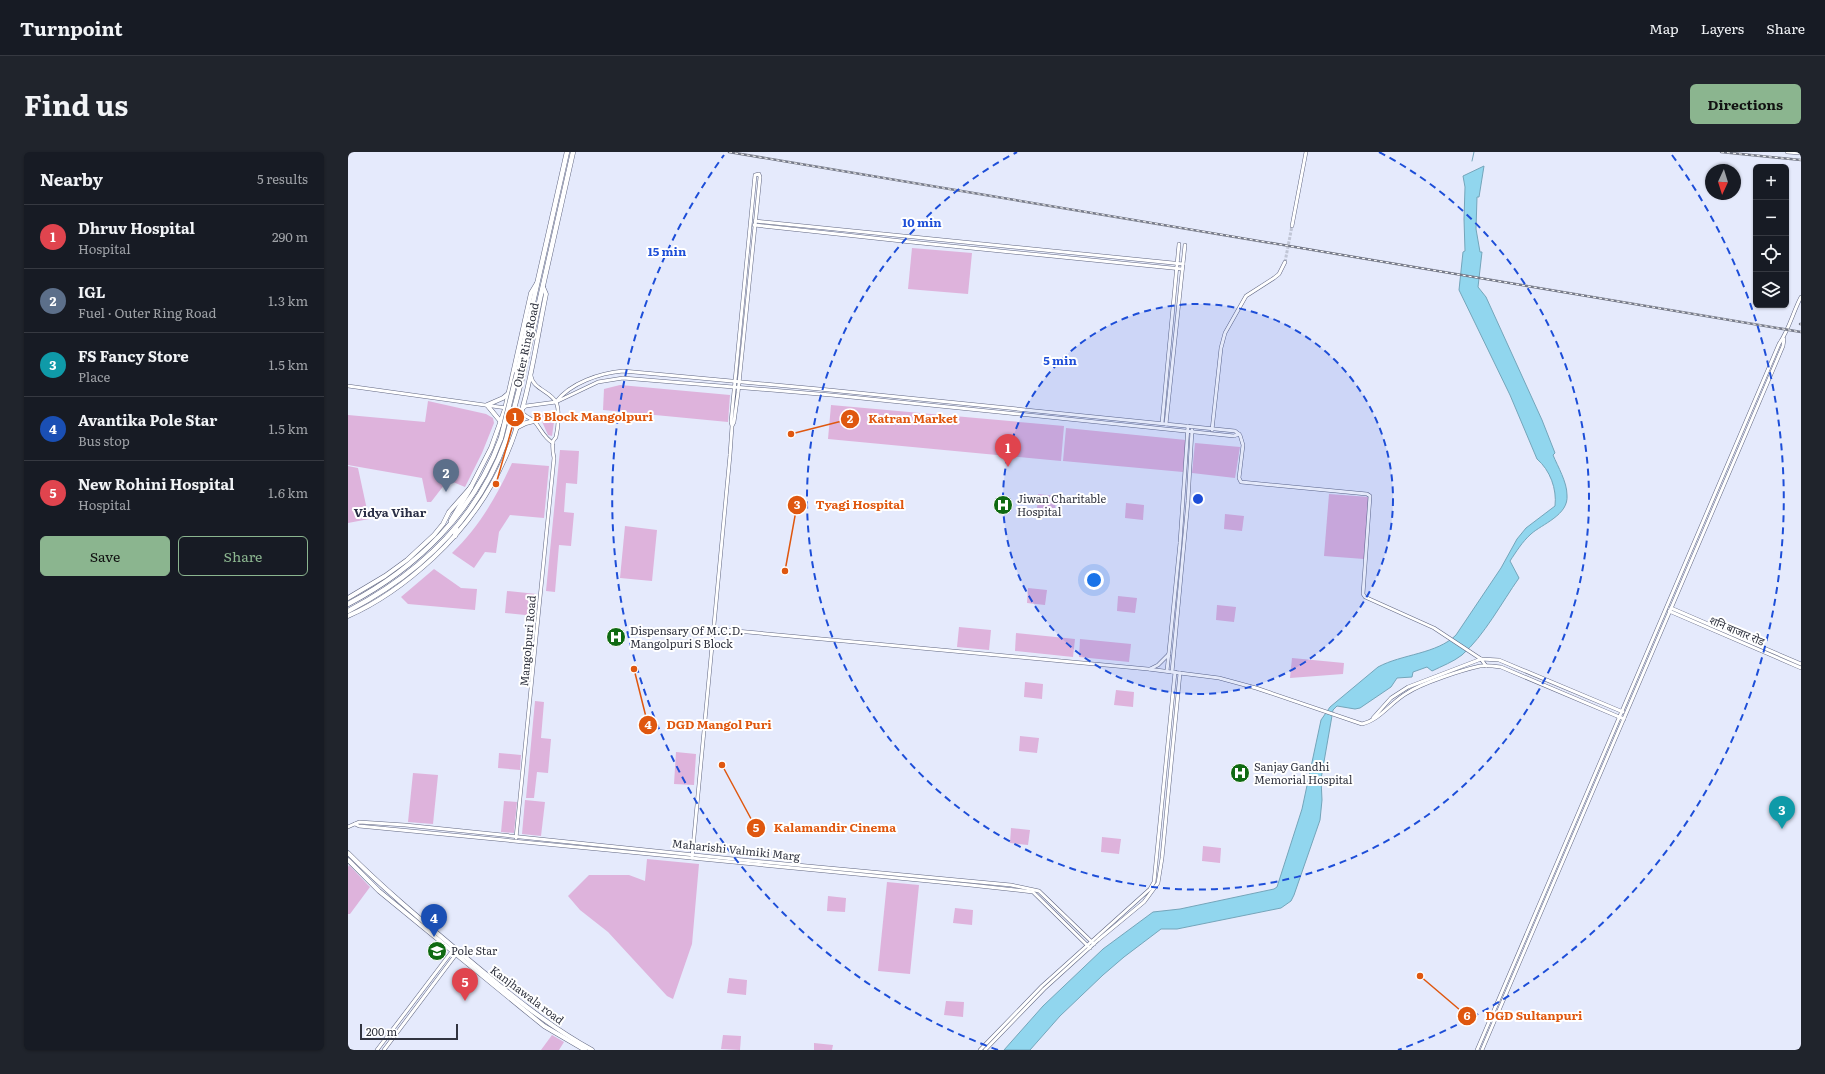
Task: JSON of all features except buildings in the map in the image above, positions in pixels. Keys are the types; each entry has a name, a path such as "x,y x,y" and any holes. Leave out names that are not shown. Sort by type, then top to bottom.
{"highway":[{"path":"348,604 393,578 414,562 436,541 454,520 470,499 486,473 505,428 566,152"},
{"name":"Outer Ring Road","path":"543,287 573,152"},
{"path":"348,611 396,582 439,547 458,524 490,476 501,455 510,430 543,287"},
{"path":"448,526 457,507 471,487"},
{"path":"455,536 458,524"}],"main road":[{"path":"348,598 385,576 407,560 434,535 443,524 449,512 471,487 491,448 501,422 531,293 537,283"},
{"name":"Outer Ring Road","path":"348,616 392,593 424,567 455,536 472,516 494,480 506,457 521,410 546,294 543,287"},
{"path":"513,373 517,379 522,381 528,376 530,370"},
{"path":"501,422 487,405 503,398 509,392"},
{"path":"516,428 534,421"},
{"name":"Kanjhawala road","path":"348,853 377,882 453,950"},
{"name":"Kanjhawala road","path":"348,860 379,890 453,950 548,1023 592,1050"},
{"name":"Kanjhawala road","path":"457,953 544,1026 585,1050"}],"street":[{"path":"1292,226 1306,152"},
{"path":"1786,152 1801,153"},
{"path":"692,856 714,629 732,426 734,386 755,175 759,174 756,223 739,387 734,422 732,426"},
{"path":"751,222 911,242 1182,268"},
{"path":"756,223 1183,264"},
{"path":"1162,423 1179,244"},
{"path":"1166,424 1185,245"},
{"path":"1211,434 1220,348 1225,333 1246,296 1279,274 1285,262"},
{"path":"1482,1050 1624,719 1779,344 1784,337 1793,312 1801,297"},
{"path":"530,370 532,380 556,402"},
{"path":"556,402 563,393 571,388 611,372 623,371 1235,431 1239,434 1243,445 1239,478 1241,482 1367,494 1370,496 1363,594 1365,597 1434,628 1482,659 1486,666"},
{"path":"348,386 487,405 505,409 521,410 526,406 556,402 598,382 618,378 734,386 1211,434 1234,436 1239,434"},
{"name":"Mangolpuri Road","path":"516,841 554,458 553,442 556,437 558,408 556,402"},
{"path":"521,410 523,414 534,421 547,440 553,442"},
{"path":"1093,943 1150,889 1154,882 1168,757 1188,501 1190,426"},
{"path":"1167,671 1170,653 1190,431"},
{"path":"1477,1050 1622,712 1669,609"},
{"name":"शनि बाजार रोड","path":"1669,609 1801,664"},
{"name":"शनि बाजार रोड","path":"1669,609 1801,668"},
{"path":"714,629 1148,669 1219,678 1318,708 1362,724 1379,716 1394,702 1419,686 1480,666 1501,667 1624,719"},
{"path":"1148,669 1158,665 1170,653"},
{"path":"1372,720 1391,698 1408,686 1482,659 1499,660 1626,714"},
{"path":"980,1050 1042,986 1144,902 1158,883 1162,858 1180,673"},
{"path":"1164,791 1169,791"},
{"name":"Maharishi Valmiki Marg","path":"348,827 359,822 424,827 1033,892 1089,946"},
{"name":"Maharishi Valmiki Marg","path":"355,824 359,826 516,841 1011,885 1036,890 1093,943"},
{"path":"423,832 424,827"},
{"path":"1052,910 1055,907"},
{"path":"985,1050 1044,989 1089,946"},
{"path":"377,1050 453,950"},
{"path":"384,1050 457,953"}],"shaded area":[{"path":"912,248 972,253 968,294 908,289"},
{"path":"620,385 730,395 728,422 603,410 604,389"},
{"path":"428,401 486,414 493,418 494,423 482,453 465,487 448,480 431,502 427,502 422,478 348,465 348,415 425,422"},
{"path":"831,405 1064,426 1061,461 828,439"},
{"path":"541,413 555,415 552,436 548,435 540,417"},
{"path":"1066,428 1186,440 1183,472 1063,461"},
{"path":"1195,443 1240,447 1235,478 1192,473"},
{"path":"560,450 579,451 577,484 566,483 564,512 574,513 571,546 559,545 555,592 546,591"},
{"path":"512,463 549,466 544,518 510,515 499,532 496,553 485,552 474,568 452,553 479,522 500,487"},
{"path":"348,466 358,468 369,519 348,523"},
{"path":"1038,494 1056,496 1055,511 1037,509"},
{"path":"1329,494 1369,497 1364,559 1324,556"},
{"path":"1126,503 1144,505 1143,520 1125,518"},
{"path":"1225,514 1244,516 1242,531 1224,529"},
{"path":"625,526 657,530 652,581 620,578"},
{"path":"434,569 461,588 477,589 475,610 408,604 401,597"},
{"path":"1028,588 1047,590 1045,605 1027,603"},
{"path":"507,591 537,594 535,616 505,613"},
{"path":"1118,596 1137,598 1135,613 1117,611"},
{"path":"1217,605 1236,607 1234,622 1216,620"},
{"path":"959,627 991,630 989,650 957,647"},
{"path":"1016,633 1075,639 1073,657 1015,651"},
{"path":"1080,639 1131,644 1129,662 1079,657"},
{"path":"1292,658 1344,663 1343,674 1290,678"},
{"path":"1025,682 1043,684 1042,699 1024,697"},
{"path":"1116,690 1134,692 1133,707 1114,705"},
{"path":"535,701 544,702 541,738 551,739 548,773 537,772 534,798 526,798"},
{"path":"1020,736 1039,738 1037,753 1019,751"},
{"path":"676,752 696,754 694,785 674,784"},
{"path":"499,753 521,755 520,770 498,768"},
{"path":"413,773 438,775 433,824 408,822"},
{"path":"525,800 545,802 541,836 522,834"},
{"path":"504,801 517,802 514,833 501,832"},
{"path":"1011,828 1030,830 1028,845 1010,843"},
{"path":"1102,837 1121,839 1119,854 1101,852"},
{"path":"1203,846 1221,848 1220,863 1202,861"},
{"path":"647,859 699,864 692,944 673,999 667,996 608,932 580,910 568,896 589,875 629,875 645,881"},
{"path":"349,865 370,887 350,914 348,914 348,867"},
{"path":"887,882 919,885 910,974 878,971"},
{"path":"828,896 846,898 845,912 827,911"},
{"path":"955,908 973,910 972,925 953,923"},
{"path":"729,978 747,980 746,995 727,993"},
{"path":"946,1001 964,1002 963,1017 944,1015"},
{"path":"552,1035 564,1042 559,1050 541,1050"},
{"path":"723,1035 741,1036 740,1050 721,1049"},
{"path":"814,1043 833,1045 832,1050 814,1050"}],"water":[{"path":"1484,166 1479,197 1477,197 1476,229 1480,252 1482,252 1478,287 1486,297 1542,420 1555,453 1553,455 1567,490 1564,508 1554,518 1531,534 1510,561 1519,578 1485,629 1462,655 1432,671 1427,667 1413,672 1412,677 1397,678 1391,687 1360,708 1355,709 1337,706 1333,710 1321,779 1322,800 1320,820 1291,901 1281,908 1177,929 1161,929 1103,975 1060,1016 1030,1050 1004,1050 1043,1006 1103,949 1153,912 1180,909 1274,889 1277,887 1302,809 1321,720 1330,707 1378,667 1439,646 1456,635 1501,568 1517,539 1526,528 1555,506 1555,493 1552,480 1542,463 1537,459 1510,395 1459,290 1463,252 1465,251 1465,187 1463,176"}],"waterway":[{"path":"1472,161 1474,152"}],"tunnel":[{"path":"1285,262 1292,226"}],"railway":[{"path":"729,152 1801,332"},
{"path":"1721,152 1801,160"}],"place":[{"name":"Katran Market","path":"791,434"},
{"name":"Dhruv Hospital","path":"1008,467"},
{"name":"B Block Mangolpuri","path":"496,484"},
{"name":"IGL","path":"446,492"},
{"name":"Jiwan Charitable Hospital","path":"1003,505"},
{"name":"Tyagi Hospital","path":"785,571"},
{"name":"Dispensary Of M.C.D. Mangolpuri S Block","path":"616,637"},
{"name":"DGD Mangol Puri","path":"634,669"},
{"name":"Kalamandir Cinema","path":"722,765"},
{"name":"Sanjay Gandhi Memorial Hospital","path":"1240,773"},
{"name":"FS Fancy Store","path":"1782,829"},
{"name":"Avantika Pole Star","path":"434,937"},
{"name":"Pole Star","path":"437,951"},
{"name":"DGD Sultanpuri","path":"1420,976"},
{"name":"New Rohini Hospital","path":"465,1001"}],"district":[{"name":"Vidya Vihar","path":"390,513"}]}
